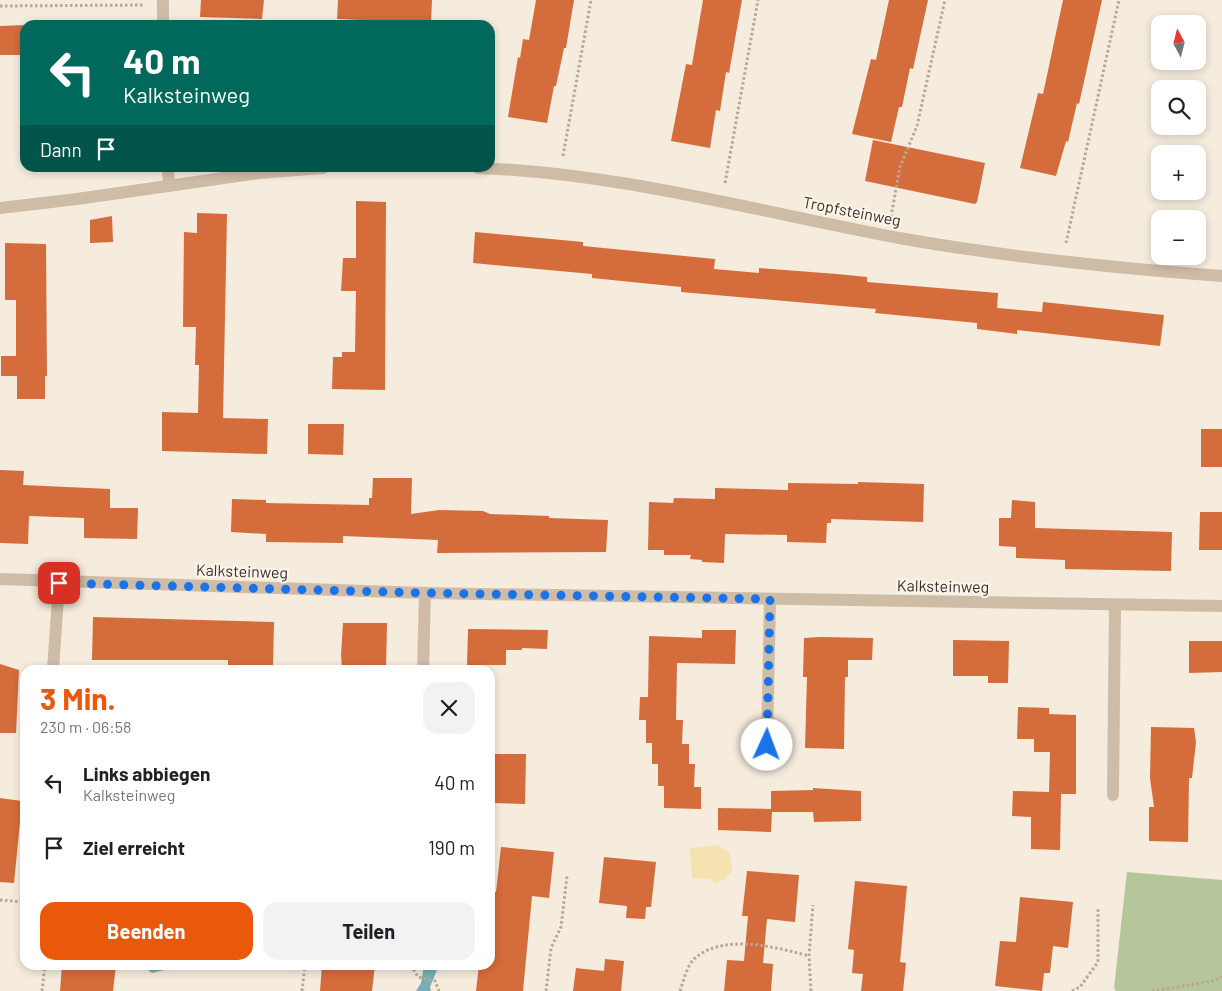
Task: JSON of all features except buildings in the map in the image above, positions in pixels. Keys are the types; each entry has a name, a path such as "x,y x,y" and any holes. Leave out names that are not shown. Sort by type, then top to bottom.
{"street":[{"path":"163,0 163,20"},
{"name":"Tropfsteinweg","path":"495,169 564,175 633,184 900,238 1018,256 1128,269 1222,276"},
{"path":"168,172 169,186"},
{"path":"0,208 272,172"},
{"name":"Kalksteinweg","path":"0,579 59,583 425,593 1222,606"},
{"path":"53,665 59,583"},
{"path":"423,665 425,593"},
{"path":"767,745 770,599"},
{"path":"1114,795 1115,605"}],"path":[{"path":"563,159 591,0"},
{"path":"724,186 758,0"},
{"path":"890,220 900,167 917,126 945,0"},
{"path":"1065,246 1119,0"},
{"path":"0,6 146,5"},
{"path":"546,991 551,948 561,927 567,876"},
{"path":"0,900 20,902"},
{"path":"811,991 808,956 813,905"},
{"path":"1072,991 1080,986 1098,962 1098,908"},
{"path":"680,991 693,960 716,947 747,943 808,956"},
{"path":"42,991 44,970"},
{"path":"302,991 305,970"},
{"path":"414,970 418,977 435,981 439,991"},
{"path":"1152,991 1213,981 1222,977"}],"green space":[{"path":"1127,872 1222,880 1222,991 1116,991 1114,988"}],"sand":[{"path":"718,845 729,853 733,870 723,880 716,883 710,879 692,878 690,848"}],"water":[{"path":"148,970 164,970 152,973"},
{"path":"423,970 437,970 430,987 431,991 416,991 421,983"}],"route":[{"path":"59,583 425,593 770,599 767,745"}]}
